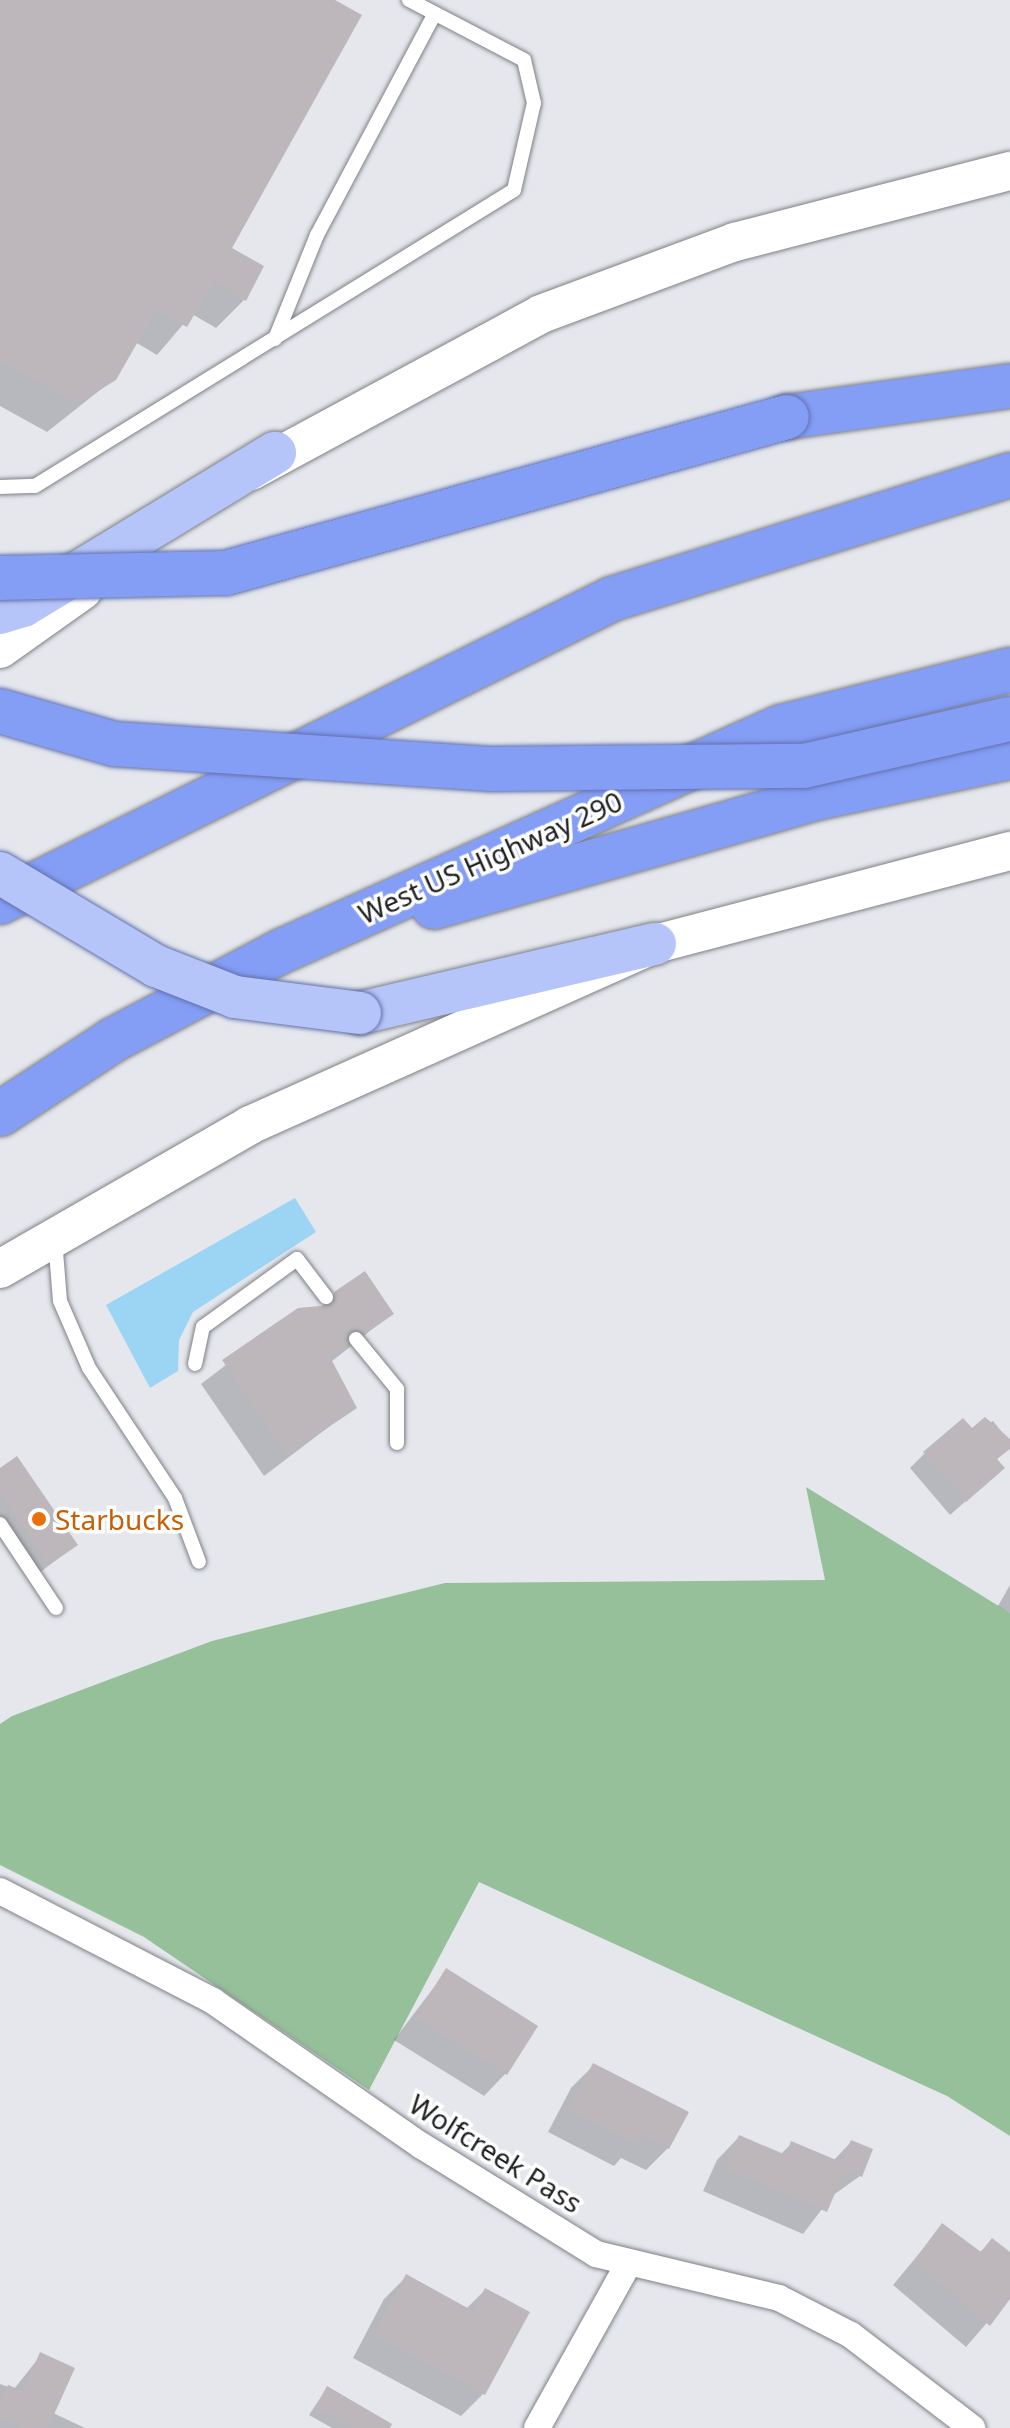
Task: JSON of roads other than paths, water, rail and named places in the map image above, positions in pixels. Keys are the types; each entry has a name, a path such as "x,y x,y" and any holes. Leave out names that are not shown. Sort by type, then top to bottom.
{"highway":[{"path":"0,578 226,573 787,417 1010,386"},
{"path":"0,902 612,599 1010,475"},
{"name":"West US Highway 290","path":"0,1114 113,1040 282,951 781,727 1010,670"},
{"path":"0,711 114,744 492,769 804,766 1010,719"},
{"path":"282,951 817,798 1010,757"}],"main road":[{"path":"0,613 23,606 275,453 541,314 735,242 998,174"},
{"path":"0,649 275,453"},
{"path":"0,873 156,966 235,997 360,1013 655,944 1010,851"},
{"path":"0,1269 250,1125 655,944"}],"street":[{"name":"Wolfcreek Pass","path":"0,1891 213,2001 422,2146 627,2266 779,2298 851,2335 972,2428"},
{"path":"537,2428 627,2266"}],"lane":[{"path":"0,487 35,486 514,190 534,103 524,60 409,0"},
{"path":"275,339 317,235 434,15"},
{"path":"55,1237 60,1301 89,1368 175,1498 199,1562"},
{"path":"195,1364 203,1327 297,1259 326,1297"},
{"path":"356,1339 397,1389 397,1443"},
{"path":"0,1524 56,1608"}],"water":[{"path":"295,1198 316,1232 193,1312 179,1340 178,1371 150,1388 106,1305"}],"place":[{"name":"Starbucks","path":"39,1519"}]}
